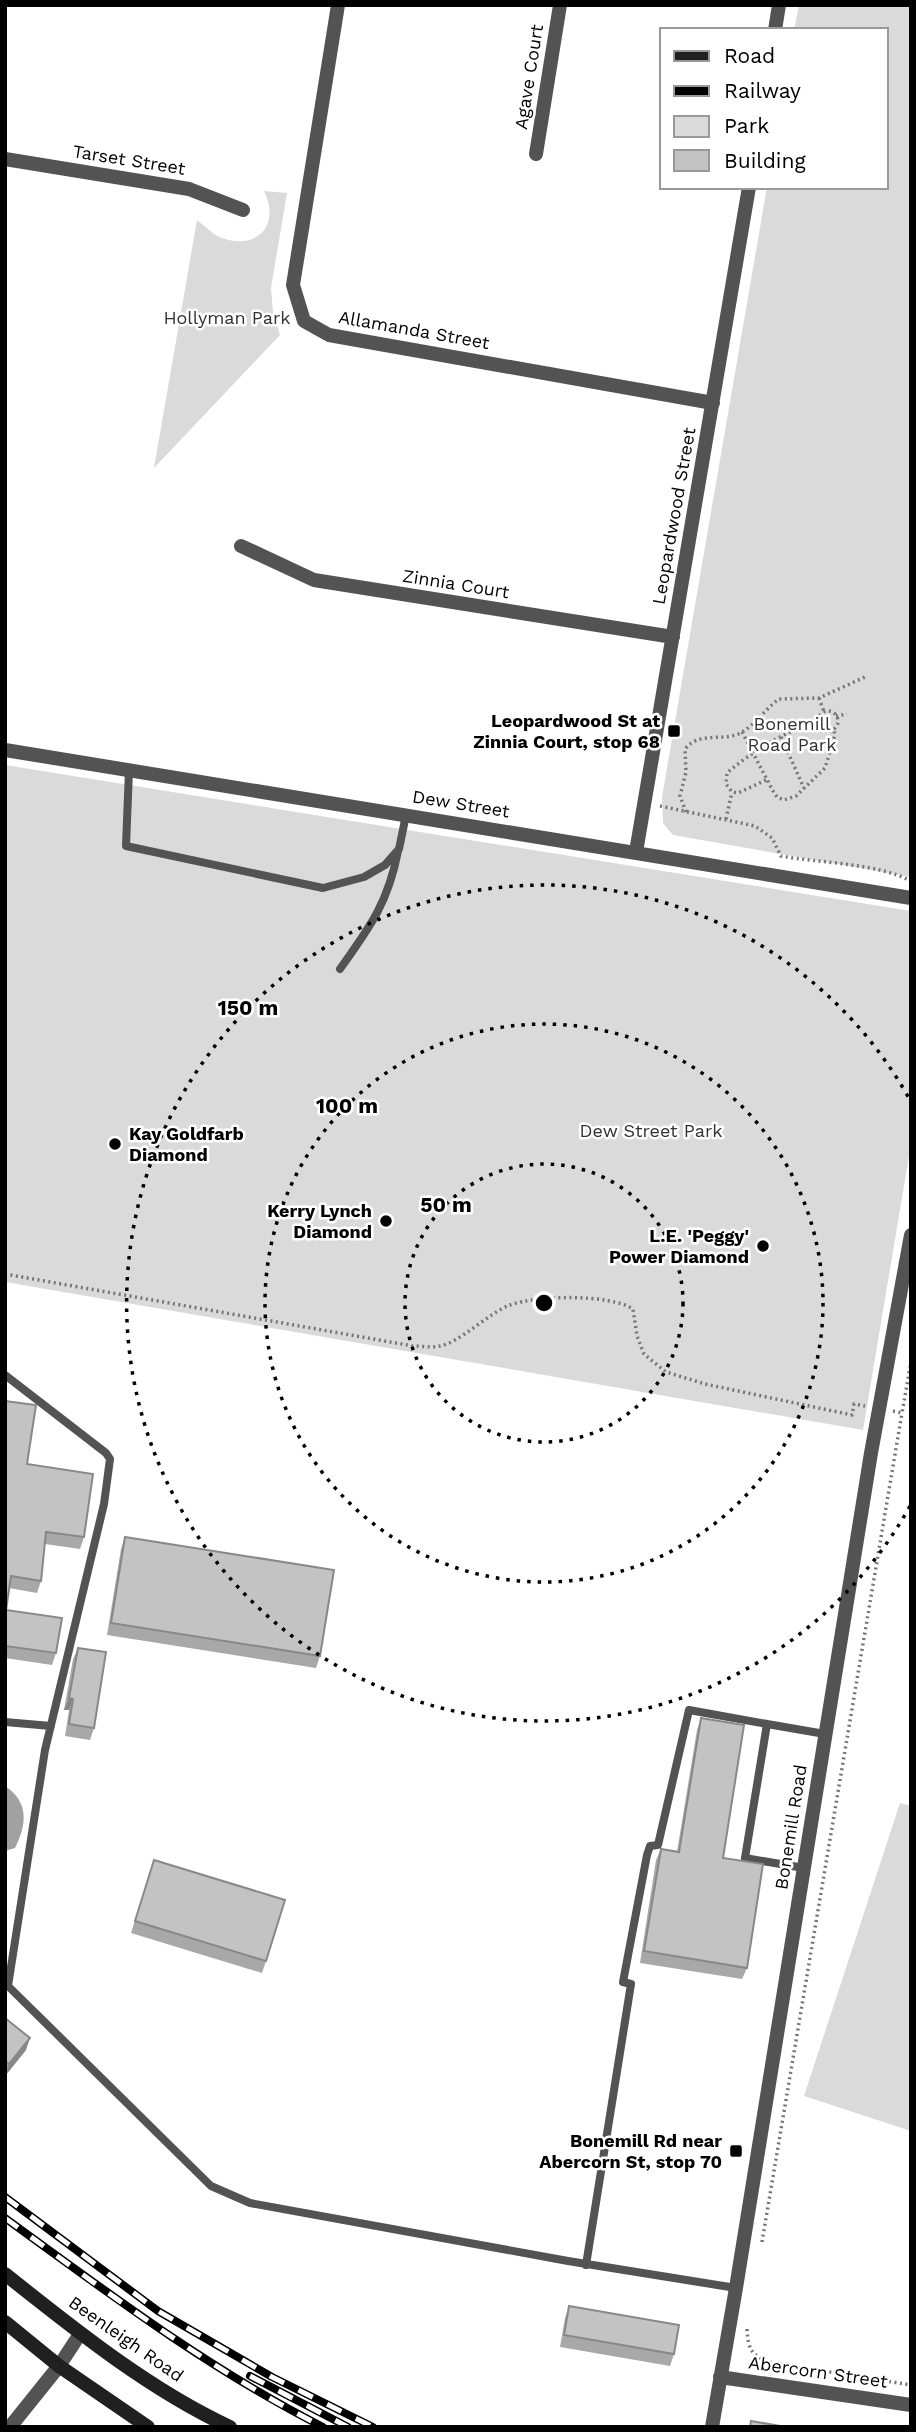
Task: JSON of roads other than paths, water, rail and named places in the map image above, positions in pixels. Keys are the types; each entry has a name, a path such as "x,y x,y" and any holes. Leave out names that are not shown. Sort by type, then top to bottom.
{"main road":[{"name":"Beenleigh Road","path":"5,2274 80,2334 167,2392 230,2427"},
{"path":"5,2322 59,2367 148,2427"}],"street":[{"name":"Allamanda Street","path":"338,5 293,285 304,321 329,335 713,403"},
{"name":"Agave Court","path":"536,154 560,5"},
{"path":"775,28 779,5"},
{"name":"Tarset Street","path":"5,159 189,189 243,210"},
{"name":"Leopardwood Street","path":"636,852 749,189"},
{"name":"Zinnia Court","path":"241,545 314,580 673,637"},
{"name":"Dew Street","path":"5,750 911,898"},
{"name":"Bonemill Road","path":"712,2427 878,1409 911,1234"},
{"path":"10,2427 59,2367 80,2334"},
{"name":"Abercorn Street","path":"720,2377 911,2405"}],"lane":[{"path":"129,770 126,846 323,888 364,877 385,865 399,849"},
{"path":"340,969 385,901 406,815"},
{"path":"5,1376 106,1453 110,1459 104,1504 45,1749 7,1985 211,2186 250,2203 586,2264 736,2288"},
{"path":"586,2264 631,1984 623,1982 647,1854 650,1846 658,1845 689,1710 825,1734"},
{"path":"5,1722 51,1726"},
{"path":"767,1724 745,1858 804,1868"}],"railway":[{"path":"5,2197 158,2311 272,2377 373,2427"},
{"path":"5,2218 199,2355 323,2427"},
{"path":"250,2376 348,2427"}],"place":[{"name":"Leopardwood St at Zinnia Court, stop 68","path":"674,731"},
{"name":"Kay Goldfarb Diamond","path":"115,1144"},
{"name":"Kerry Lynch Diamond","path":"386,1221"},
{"name":"L.E. 'Peggy' Power Diamond","path":"763,1246"},
{"name":"Bonemill Rd near Abercorn St, stop 70","path":"736,2151"}],"park label":[{"name":"Hollyman Park","path":"227,318"},
{"name":"Bonemill Road Park","path":"792,734"},
{"name":"Dew Street Park","path":"651,1131"}]}
